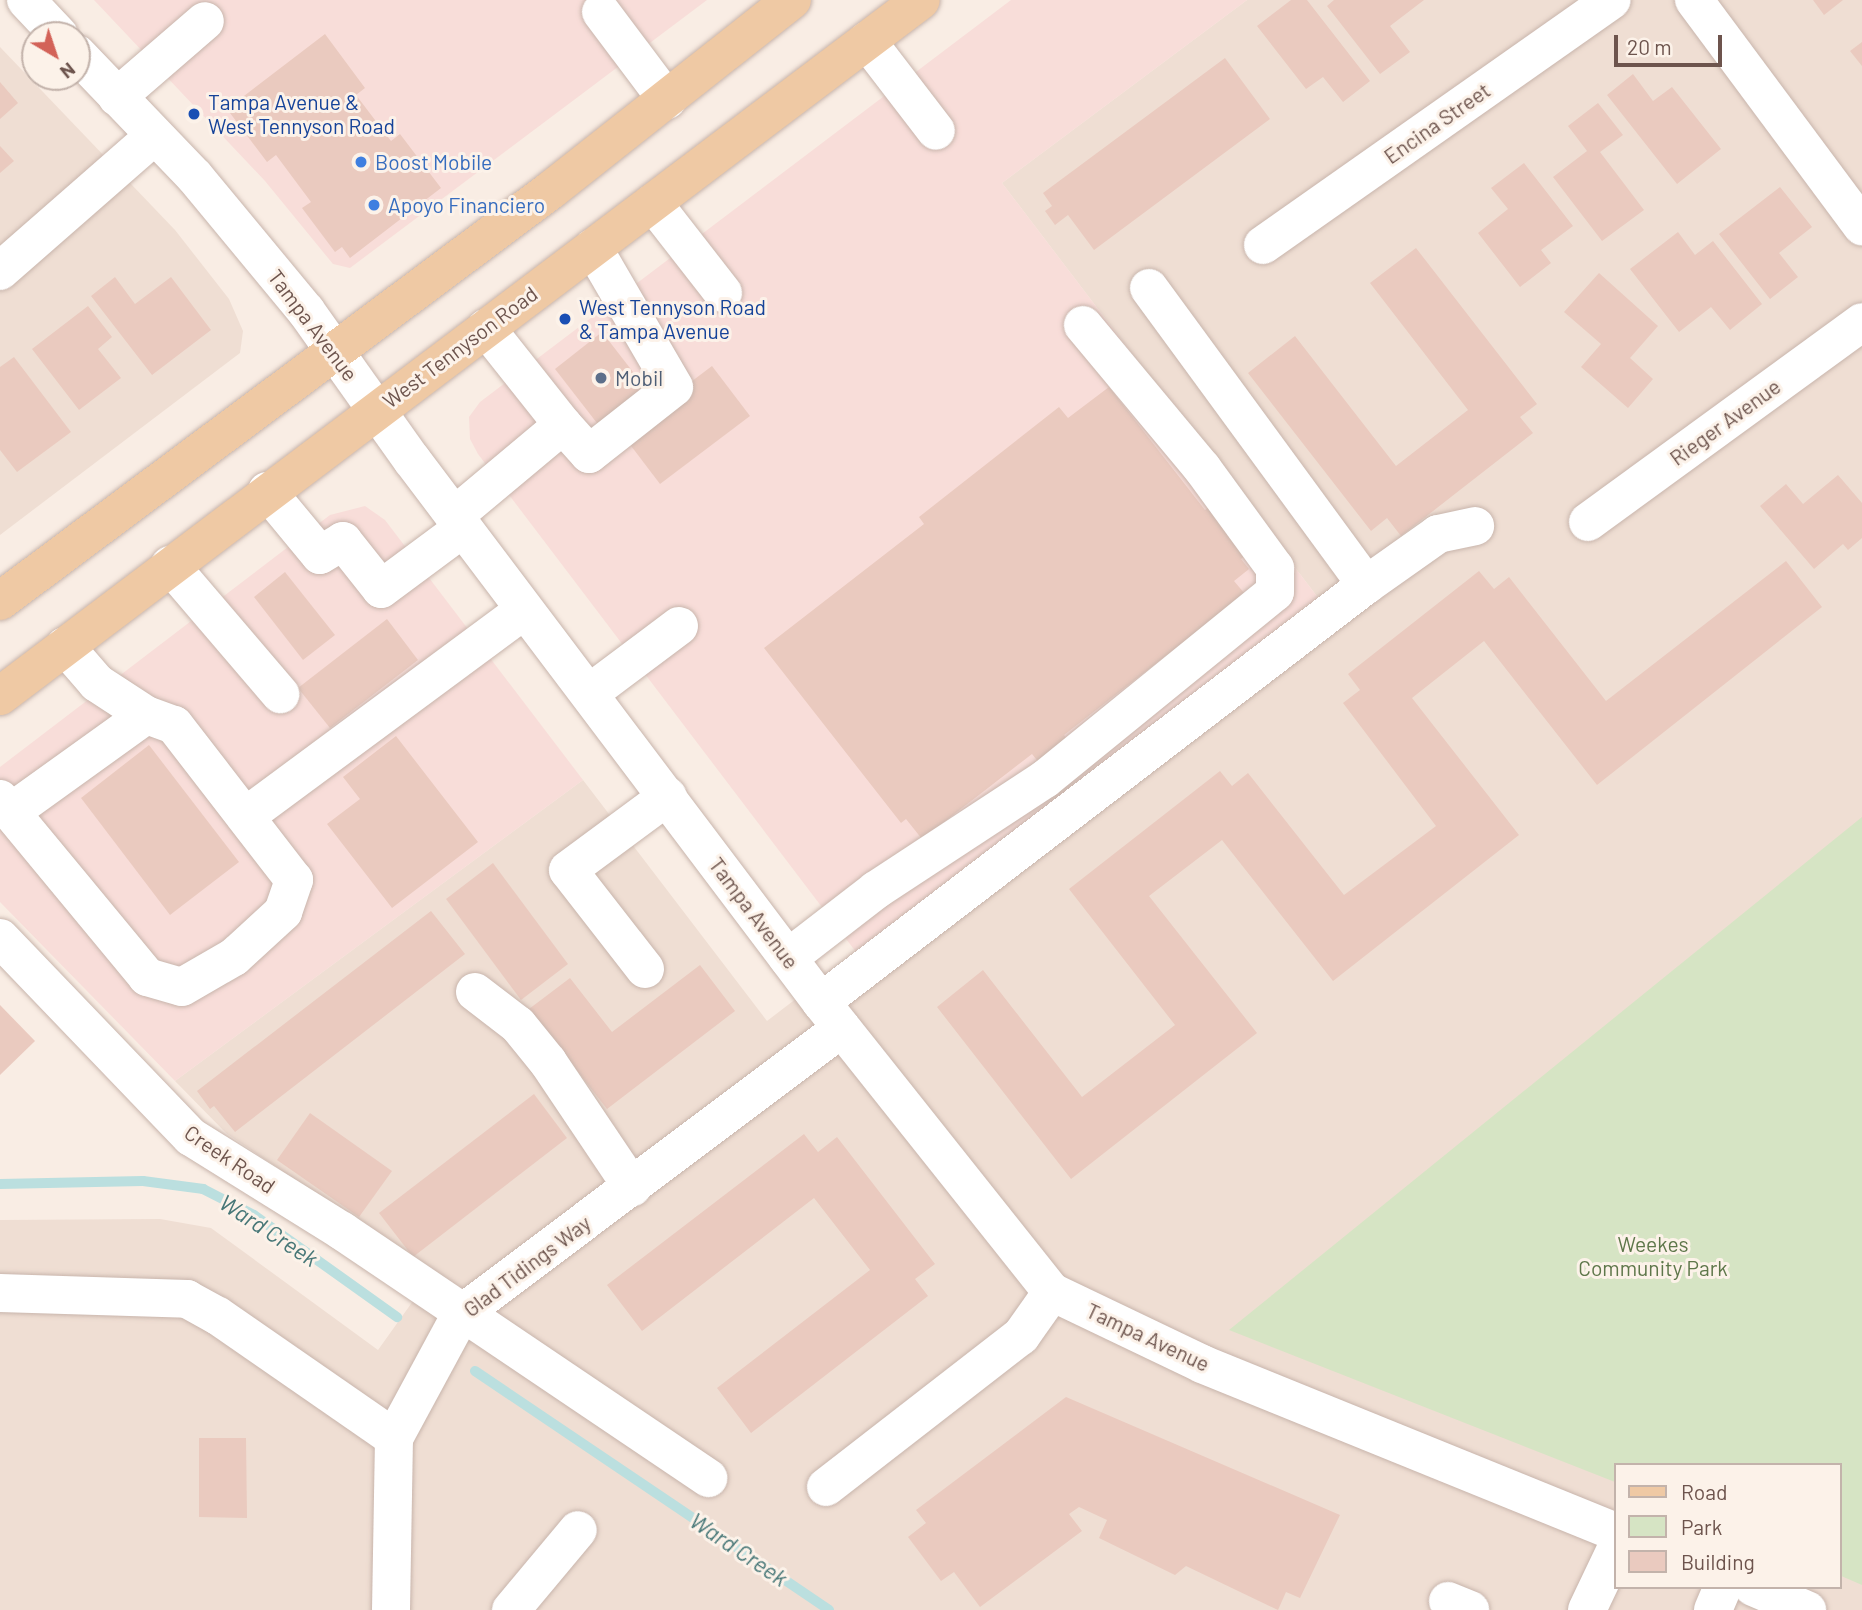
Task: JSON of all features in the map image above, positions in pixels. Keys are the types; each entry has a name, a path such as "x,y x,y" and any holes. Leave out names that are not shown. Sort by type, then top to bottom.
{"main road":[{"path":"0,601 335,352 667,100 792,0"},
{"name":"West Tennyson Road","path":"0,696 267,491 921,0"}],"street":[{"path":"26,0 46,21"},
{"name":"Encina Street","path":"1263,245 1611,0"},
{"path":"1694,0 1862,226"},
{"path":"601,12 667,100"},
{"path":"117,97 205,21"},
{"path":"867,41 936,131"},
{"name":"Tampa Avenue","path":"91,69 212,197 335,352 458,522 524,610 591,692 831,1015 1052,1292 1202,1364 1614,1532"},
{"path":"0,271 154,136"},
{"path":"653,203 723,293"},
{"path":"486,328 589,454 674,387 593,248"},
{"path":"1149,288 1366,585"},
{"name":"Rieger Avenue","path":"1588,522 1862,322"},
{"path":"788,958 876,891 1045,779 1275,592 1275,568 1202,468 1083,325"},
{"path":"267,491 320,555 343,541 382,589 563,425"},
{"name":"Glad Tidings Way","path":"391,1610 394,1438 461,1314 632,1187 831,1015 1366,585 1438,534 1475,526"},
{"path":"170,565 280,694"},
{"path":"246,816 524,610"},
{"path":"591,692 680,626"},
{"path":"65,646 97,683 146,715 174,725 294,880 283,912 234,957 182,987 147,977 5,805 146,715"},
{"path":"645,969 568,870 668,796"},
{"name":"Creek Road","path":"0,938 191,1137 342,1231 461,1314 708,1478"},
{"path":"475,992 518,1025 632,1187"},
{"path":"826,1487 1021,1336 1052,1292"},
{"path":"0,1293 187,1299 218,1316 394,1438"},
{"path":"511,1610 578,1530"},
{"path":"1587,1610 1614,1552"},
{"path":"1713,1610 1722,1589"},
{"path":"1758,1589 1807,1610"}],"shaded area":[{"path":"94,0 707,0 350,268 333,264 265,181"},
{"path":"1011,0 1247,0 1002,183 1319,599 856,952 478,454 470,439 469,417 480,402"},
{"path":"1247,0 1862,0 1862,1610 0,1610 0,1220 160,1219 211,1228 378,1350 433,1273 226,1133 175,1081 583,780 767,1021 1319,599 1002,183"},
{"path":"0,47 21,69 21,91 42,91 175,230 229,299 243,331 240,353 0,535"},
{"path":"365,506 385,520 583,780 175,1081 0,902 0,767 330,515"}],"green space":[{"name":"Weekes Community Park","path":"1862,817 1862,1585 1841,1576 1841,1463 1614,1463 1614,1482 1229,1330"}],"building":[{"path":"1291,0 1307,0 1370,81 1343,102 1323,77 1306,89 1257,26"},
{"path":"1334,0 1424,0 1390,26 1410,52 1380,74 1327,6"},
{"path":"1813,0 1843,0 1824,15"},
{"path":"325,34 365,88 356,95 391,141 400,134 441,188 350,258 342,247 335,252 302,208 311,202 276,155 267,162 227,109"},
{"path":"1862,42 1862,66 1850,51"},
{"path":"1225,58 1270,119 1094,250 1068,215 1055,225 1045,211 1052,206 1043,193"},
{"path":"1633,74 1653,101 1672,87 1721,149 1677,184 1607,95"},
{"path":"0,82 18,103 0,119"},
{"path":"1598,103 1623,135 1600,152 1644,210 1602,241 1553,177 1587,151 1568,126"},
{"path":"0,146 14,161 0,173"},
{"path":"1524,163 1573,226 1541,250 1551,263 1520,287 1478,233 1508,209 1491,188"},
{"path":"1780,187 1812,227 1779,253 1798,277 1770,299 1719,234"},
{"path":"1678,232 1695,255 1713,241 1762,304 1730,330 1711,307 1679,332 1630,269"},
{"path":"1416,248 1537,404 1520,417 1533,433 1401,536 1387,518 1371,531 1248,373 1295,336 1396,466 1468,410 1370,283"},
{"path":"1599,273 1658,326 1630,358 1653,379 1628,408 1581,367 1601,344 1564,312"},
{"path":"115,277 135,304 171,277 211,330 152,375 91,296"},
{"path":"88,306 112,337 98,349 121,378 79,410 32,349"},
{"path":"602,332 654,399 607,436 555,369"},
{"path":"14,357 71,432 17,472 0,450 0,367"},
{"path":"712,366 750,416 660,484 622,434"},
{"path":"1109,387 1205,510 1218,500 1255,548 1241,559 1249,569 1234,581 1245,594 1064,735 1073,747 1044,769 1032,754 922,839 906,819 901,823 764,648 924,524 919,517 1059,407 1068,418"},
{"path":"1838,475 1862,503 1862,538 1848,550 1843,544 1814,569 1760,506 1786,484 1803,504"},
{"path":"1786,561 1822,607 1597,785 1484,641 1412,698 1519,835 1333,981 1222,840 1149,896 1257,1033 1071,1179 937,1007 983,970 1082,1097 1175,1025 1069,889 1220,771 1232,786 1248,773 1344,895 1436,826 1343,703 1360,690 1348,674 1479,571 1494,589 1509,577 1606,701"},
{"path":"285,572 335,635 303,660 254,597"},
{"path":"387,619 418,660 330,728 298,688"},
{"path":"396,736 478,842 392,908 327,824 360,799 343,777"},
{"path":"149,745 239,862 170,915 81,798"},
{"path":"493,863 568,964 521,1000 446,899"},
{"path":"431,911 465,954 235,1132 214,1106 210,1109 197,1091"},
{"path":"700,965 735,1011 607,1109 529,1009 570,978 612,1032"},
{"path":"0,1005 35,1041 0,1075"},
{"path":"534,1094 567,1138 413,1257 379,1213"},
{"path":"310,1113 392,1171 359,1217 277,1160"},
{"path":"804,1134 818,1152 837,1137 935,1264 915,1279 928,1296 751,1433 717,1388 870,1270 814,1198 642,1331 607,1285"},
{"path":"1066,1397 1340,1515 1300,1598 1286,1592 1278,1610 1186,1566 1175,1575 1099,1538 1107,1520 1079,1507 1069,1514 1082,1531 980,1607 954,1572 941,1581 908,1537 926,1523 916,1510"},
{"path":"199,1438 246,1438 247,1518 199,1517"}],"waterway":[{"name":"Ward Creek","path":"0,1184 143,1181 203,1189 254,1215 397,1317"},
{"name":"Ward Creek","path":"475,1371 829,1610"}],"place":[{"name":"Tampa Avenue & West Tennyson Road","path":"194,114"},
{"name":"Boost Mobile","path":"361,162"},
{"name":"Apoyo Financiero","path":"374,205"},
{"name":"West Tennyson Road & Tampa Avenue","path":"565,319"},
{"name":"Mobil","path":"601,378"}]}
